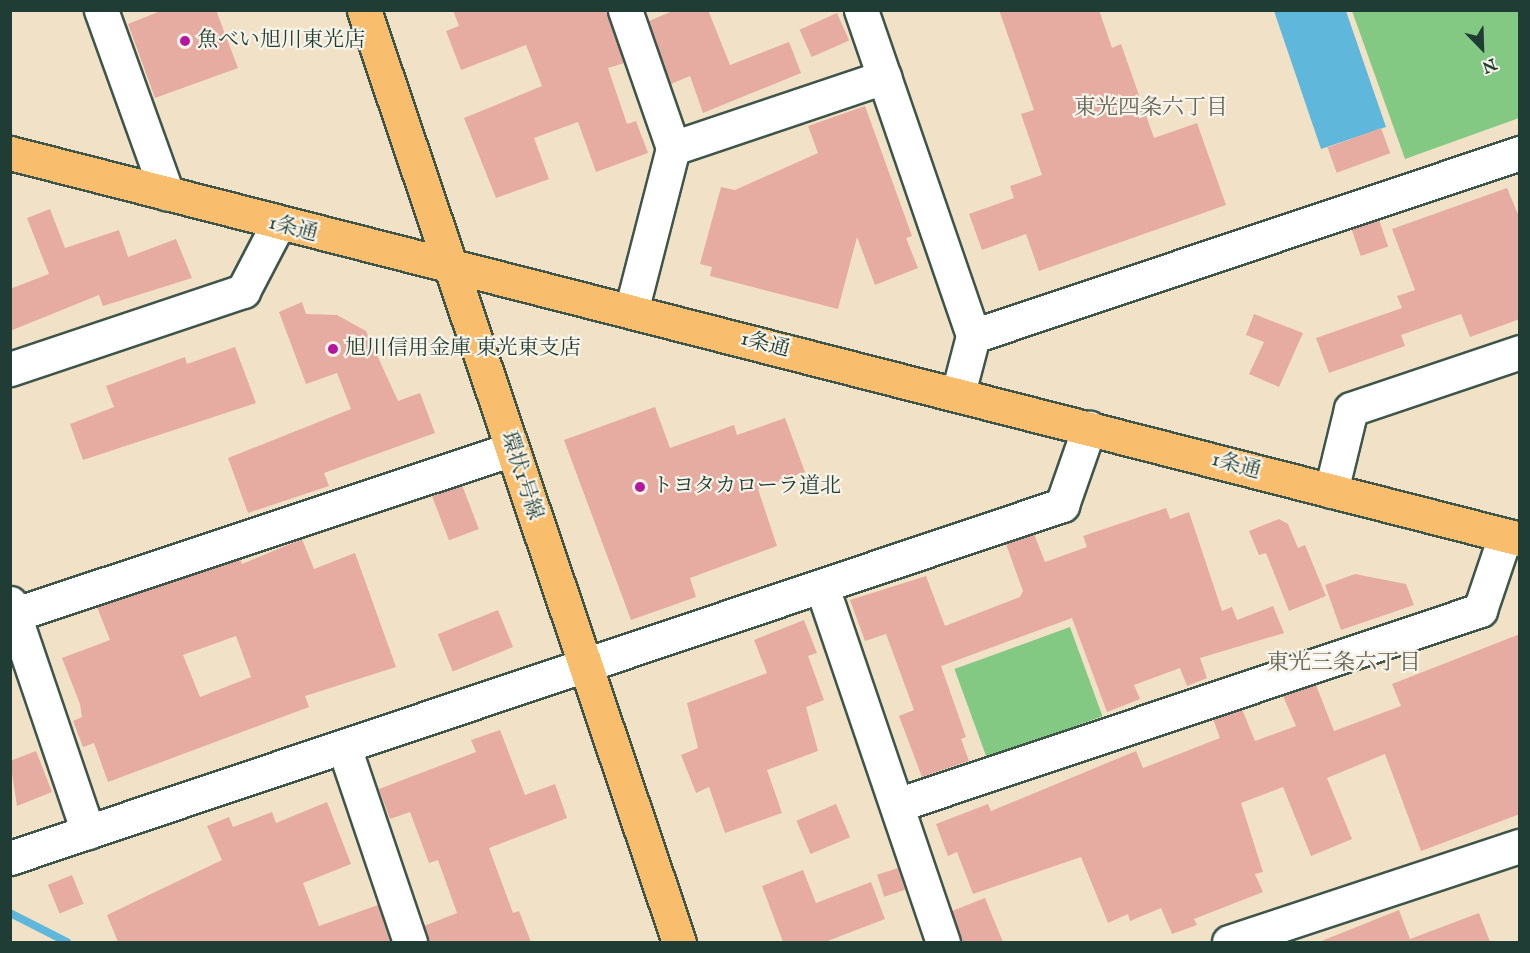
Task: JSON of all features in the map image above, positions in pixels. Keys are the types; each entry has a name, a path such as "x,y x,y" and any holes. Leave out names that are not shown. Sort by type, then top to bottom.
{"main road":[{"name":"環状1号線","path":"364,10 454,269 584,666 679,942"},
{"name":"1条通","path":"10,153 167,193 277,226 958,393 1512,538"}],"street":[{"path":"102,10 167,193"},
{"path":"625,10 674,148 631,311"},
{"path":"861,10 973,336 958,393"},
{"path":"674,148 884,77"},
{"path":"973,336 1520,153"},
{"path":"10,369 243,291 277,226"},
{"path":"1331,491 1351,409 1520,352"},
{"path":"10,858 1062,505 1089,428"},
{"path":"88,832 12,611 512,449"},
{"path":"897,806 1480,610 1512,538"},
{"path":"822,587 943,942"},
{"path":"344,747 410,942"},
{"path":"1229,942 1520,846"}],"green space":[{"path":"1352,11 1519,11 1519,118 1405,159"},
{"path":"1070,627 1102,716 987,758 954,669"}],"water":[{"path":"1274,11 1346,11 1386,127 1321,149"}],"building":[{"path":"163,10 216,10 238,68 155,98 128,24"},
{"path":"453,10 606,10 624,63 608,68 627,124 636,121 648,153 596,172 578,122 534,138 549,179 496,198 464,118 542,86 526,45 461,70 446,31 459,26"},
{"path":"675,10 708,10 730,65 789,42 801,73 703,113 690,76 671,84 649,21"},
{"path":"999,10 1099,10 1112,48 1121,44 1154,138 1197,123 1226,205 1039,271 1026,234 982,250 969,214 1014,198 1010,186 1042,175 1021,114 1034,110"},
{"path":"837,13 849,40 812,57 800,30"},
{"path":"865,106 912,236 906,238 918,268 875,285 857,237 838,309 710,276 712,267 700,264 721,187 735,190 818,153 808,126"},
{"path":"1381,128 1390,153 1337,173 1327,147"},
{"path":"1507,188 1520,219 1520,319 1470,337 1461,314 1401,335 1405,346 1329,373 1316,338 1402,308 1397,296 1415,290 1392,229"},
{"path":"50,209 65,248 119,230 128,257 176,239 192,278 103,306 99,295 10,331 10,289 49,274 27,218"},
{"path":"1379,220 1388,246 1361,256 1352,229"},
{"path":"302,302 306,314 337,315 366,331 398,401 420,393 435,433 324,473 329,486 248,513 228,458 351,409 337,373 306,384 279,312"},
{"path":"1254,314 1303,333 1279,387 1249,374 1264,342 1246,335"},
{"path":"235,347 256,403 83,460 70,424 114,407 106,386 185,357 187,364"},
{"path":"655,407 670,448 734,425 737,435 785,418 805,472 758,489 777,546 690,578 696,597 631,620 564,440"},
{"path":"462,485 479,529 449,540 432,496"},
{"path":"1166,508 1170,519 1189,512 1222,611 1232,607 1237,620 1273,606 1284,633 1200,658 1207,678 1187,686 1180,668 1134,685 1140,699 1107,712 1072,618 941,666 966,737 961,739 969,761 922,777 899,716 914,710 886,634 865,641 850,600 926,576 945,626 1020,597 1023,591 1006,544 1034,534 1045,562 1087,547 1083,536"},
{"path":"1279,519 1288,524 1298,548 1305,545 1326,596 1289,611 1266,553 1259,555 1249,531"},
{"path":"302,539 314,569 355,553 396,667 305,696 309,707 108,782 94,743 83,747 73,721 82,717 80,704 62,658 110,640 97,607 240,559 242,564","holes":["236,636 251,677 200,697 183,655"]},
{"path":"1355,574 1406,584 1414,605 1341,630 1325,585"},
{"path":"498,610 513,647 453,671 438,634"},
{"path":"804,620 817,653 808,656 824,700 806,707 818,751 767,770 782,813 725,833 709,787 696,793 681,755 698,748 687,703 767,673 754,640"},
{"path":"1520,634 1520,814 1421,851 1385,754 1327,778 1352,839 1311,856 1283,787 1241,803 1263,872 1255,874 1263,892 1194,919 1197,925 1172,934 1161,908 1130,921 1128,914 1108,923 1081,857 973,894 957,852 948,856 936,824 988,804 991,811 1136,751 1143,768 1220,738 1213,719 1242,709 1255,741 1296,726 1283,696 1316,685 1334,731 1401,706 1392,684"},
{"path":"500,730 525,795 555,784 567,818 489,848 513,913 519,911 531,942 428,942 424,926 457,913 438,860 429,863 410,812 390,819 379,789 476,752 471,740"},
{"path":"36,751 52,792 17,806 10,761"},
{"path":"327,802 351,864 303,883 319,926 378,905 390,942 118,942 107,915 222,860 207,826 229,817 233,827 272,812 276,823"},
{"path":"836,804 850,837 810,854 796,821"},
{"path":"898,868 905,890 884,897 877,875"},
{"path":"803,870 816,903 871,882 885,919 825,942 783,942 762,886"},
{"path":"72,875 84,904 60,913 48,885"},
{"path":"985,898 1003,942 963,942 952,911"},
{"path":"1399,910 1410,939 1479,913 1490,942 1319,942"}],"waterway":[{"path":"10,913 67,942"}],"place":[{"name":"魚べい旭川東光店","path":"185,41"},
{"name":"旭川信用金庫 東光東支店","path":"333,349"},
{"name":"トヨタカローラ道北","path":"640,487"}],"district":[{"name":"東光四条六丁目","path":"1151,109"},
{"name":"東光三条六丁目","path":"1344,664"}]}
